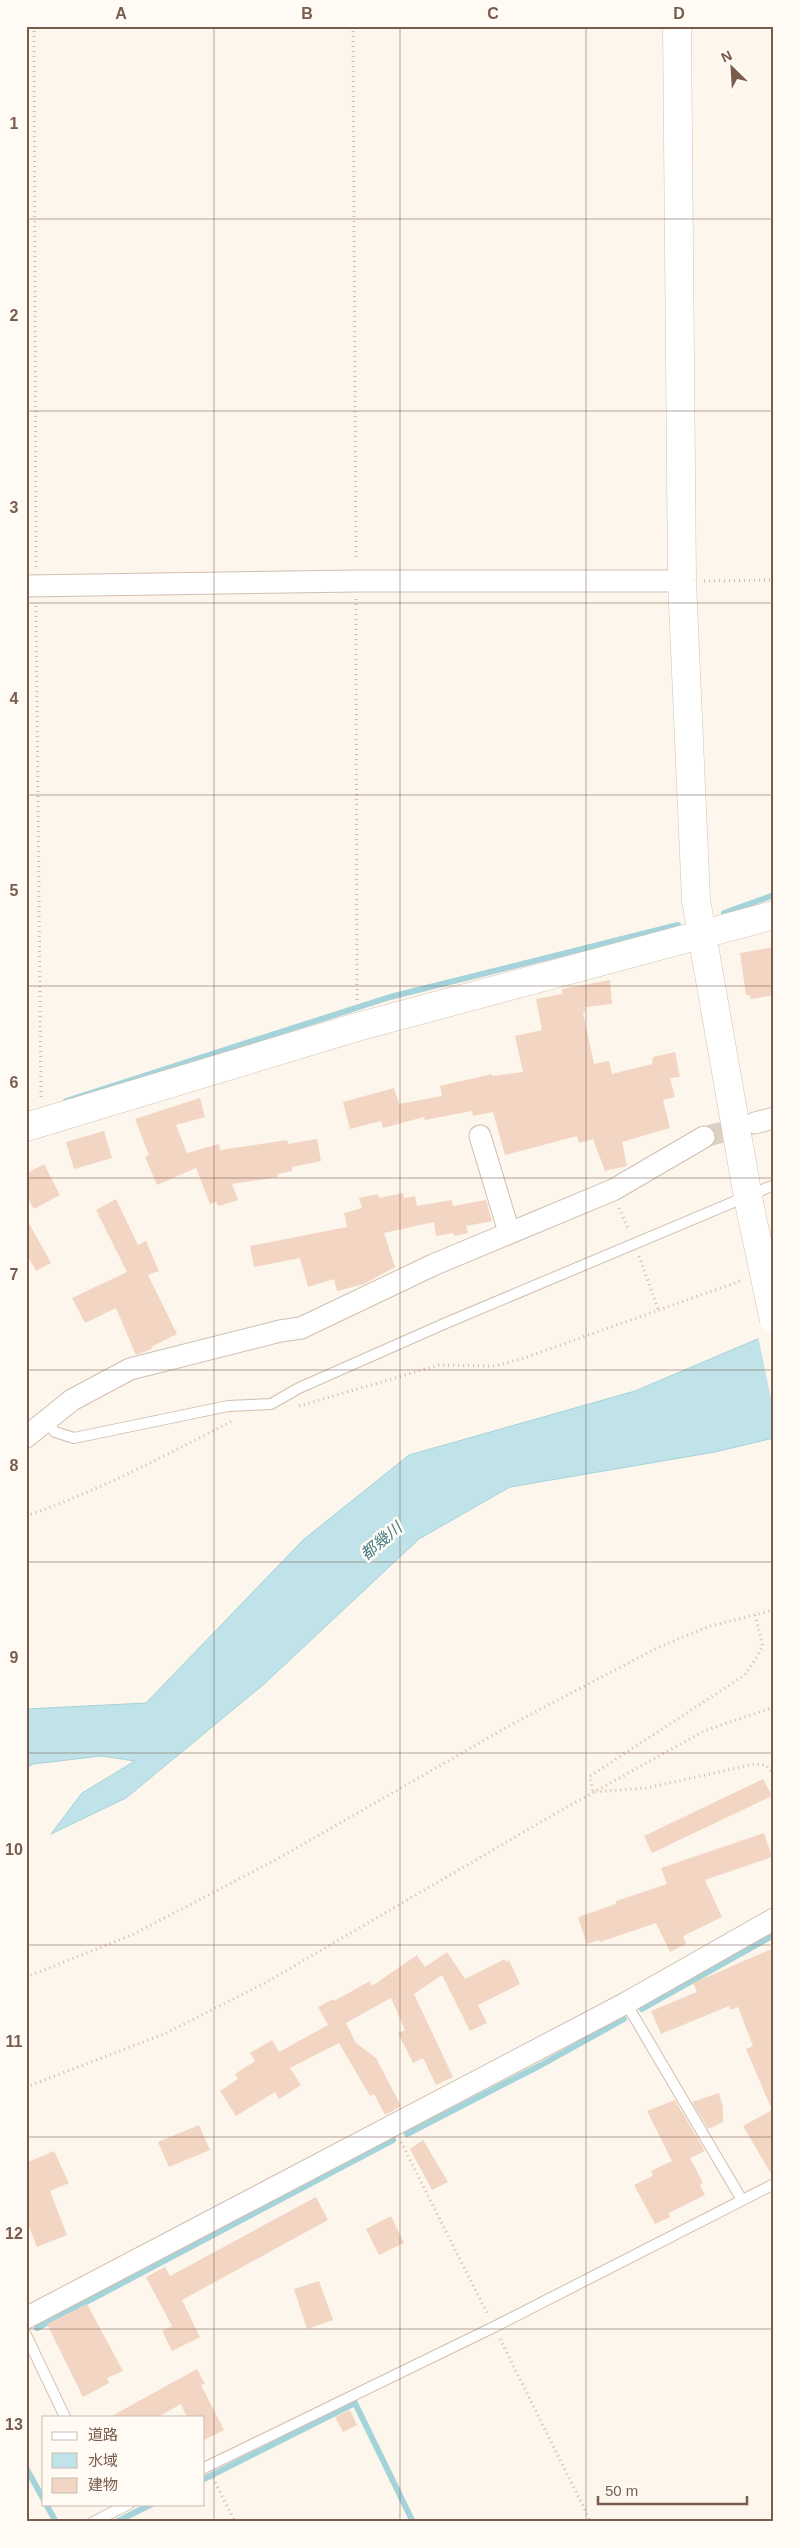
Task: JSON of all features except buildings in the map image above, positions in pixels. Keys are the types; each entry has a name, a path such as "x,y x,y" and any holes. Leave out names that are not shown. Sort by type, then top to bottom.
{"street":[{"path":"677,26 682,581 696,900 700,935 749,1200 774,1320"},
{"path":"26,586 356,581 682,581"},
{"path":"26,1127 357,1027 774,915"},
{"path":"480,1136 508,1232"},
{"path":"26,1437 72,1400 130,1370 280,1330 301,1328 508,1232 613,1190 704,1137"},
{"path":"26,2318 626,2003 774,1919"}],"lane":[{"path":"46,1421 55,1432 74,1438 228,1406 271,1404 299,1388 446,1323 729,1202 749,1200 774,1184"},
{"path":"626,2003 742,2200"},
{"path":"206,2467 494,2327 774,2184"},
{"path":"26,2336 65,2416"},
{"path":"93,2522 108,2509 121,2506"}],"path":[{"path":"353,26 357,1027"},
{"path":"682,581 774,580"},
{"path":"616,1201 633,1238"},
{"path":"637,1249 658,1310"},
{"path":"271,1404 305,1406 439,1365 495,1366 524,1358 748,1278"},
{"path":"26,1516 72,1500 138,1470 241,1417"},
{"path":"26,1977 132,1935 271,1863 516,1722 657,1648 710,1626 774,1610"},
{"path":"593,1792 590,1776 745,1675 763,1647 755,1615"},
{"path":"26,2087 164,2034 264,1983 593,1792 704,1731 774,1707"},
{"path":"593,1792 646,1788 755,1764 766,1765 774,1774"},
{"path":"393,2126 591,2522"},
{"path":"206,2467 235,2522"}],"water":[{"name":"都幾川","path":"774,1332 774,1438 715,1452 510,1487 419,1539 263,1685 126,1798 51,1834 82,1793 135,1761 101,1756 33,1764 26,1768 26,1709 146,1703 303,1540 409,1455 635,1391"}],"pier":[{"path":"774,1330 774,1413 758,1336"}],"waterway":[{"path":"724,913 774,895"},
{"path":"66,1101 390,997 678,925"},
{"path":"642,2009 774,1935"},
{"path":"407,2134 541,2065 624,2019"},
{"path":"37,2328 393,2140"},
{"path":"205,2478 355,2403 413,2522"},
{"path":"26,2468 42,2496"},
{"path":"47,2506 56,2522"},
{"path":"116,2522 148,2506"}],"tunnel":[{"path":"704,1137 750,1125"}]}
